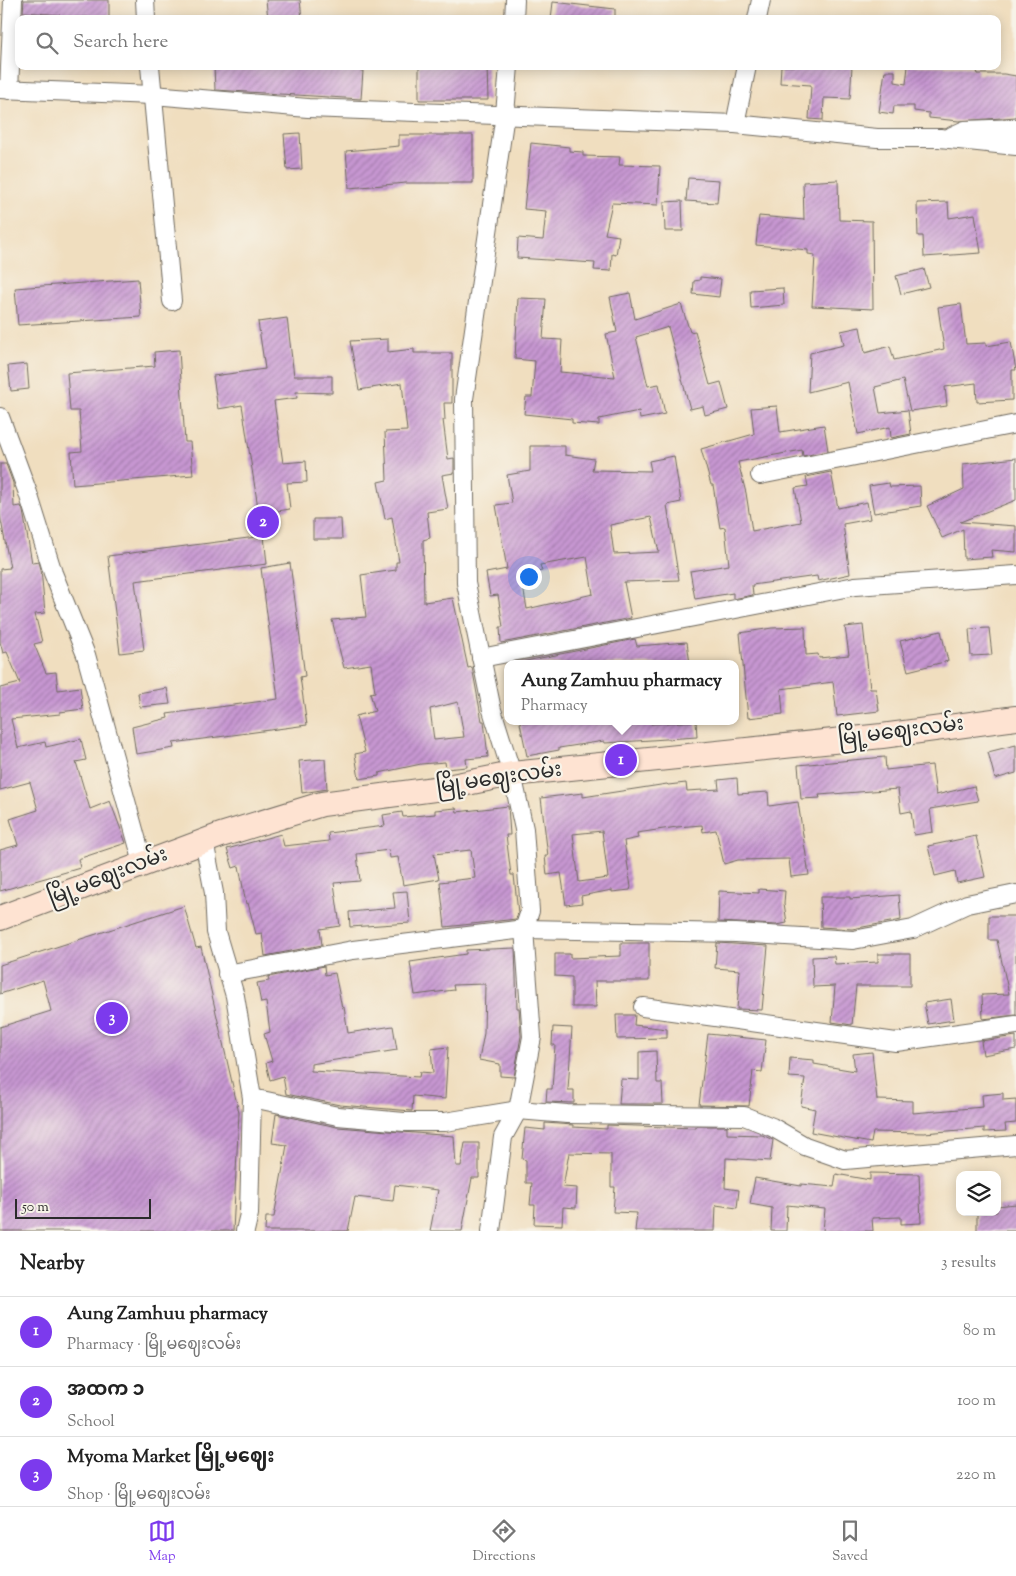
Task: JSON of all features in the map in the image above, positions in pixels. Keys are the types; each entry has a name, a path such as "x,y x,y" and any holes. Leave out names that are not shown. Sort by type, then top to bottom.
{"main road":[{"name":"မြို့မဈေးလမ်း","path":"0,918 82,889 143,863 204,841 322,804 442,788 512,774 882,736 1016,718"}],"street":[{"path":"13,0 5,90 153,94 308,108 735,124 877,138 948,139 1016,146"},
{"path":"145,0 146,15"},
{"path":"514,15 515,0"},
{"path":"758,15 761,0"},
{"path":"150,70 172,301"},
{"path":"491,1231 503,1137 518,1110 532,1037 524,929 530,911 530,902 524,829 512,774 492,710 466,583 464,399 505,114 509,70"},
{"path":"735,124 746,70"},
{"path":"948,139 965,130 1016,128"},
{"path":"0,417 28,493 53,573 86,655 143,863"},
{"path":"760,475 1016,424"},
{"path":"482,658 855,586 1016,575"},
{"path":"204,841 214,893 216,932 235,996 252,1098 248,1214 245,1231"},
{"path":"227,974 353,950 524,929 736,933 853,940 913,928 967,904 1016,894"},
{"path":"643,1007 896,1042 1016,1025"},
{"path":"252,1098 338,1116 404,1122 445,1122 518,1110 567,1114 744,1116 772,1127 805,1146 845,1160 1016,1145"}],"building":[{"path":"24,0 109,0 109,15 60,15 23,12"},
{"path":"266,0 300,0 302,15 268,15"},
{"path":"553,2 615,9 615,15 551,15"},
{"path":"214,70 363,71 361,99 215,90"},
{"path":"419,70 487,70 488,100 419,100"},
{"path":"781,70 852,70 850,99 824,98 823,120 809,119 811,85 780,83"},
{"path":"908,70 978,70 977,74 1016,76 1016,117 959,121 929,118 929,113 914,111 914,106 894,106 893,114 879,112 885,71 895,71 895,82 906,84"},
{"path":"300,133 302,169 287,170 284,134"},
{"path":"399,135 473,135 473,183 406,183 349,188 346,151 399,146"},
{"path":"531,143 569,147 569,151 583,152 583,156 620,157 619,165 660,166 658,205 612,203 605,234 619,236 616,255 612,254 611,271 594,270 595,263 517,258 518,238 543,240 546,211 524,209"},
{"path":"688,178 719,180 717,203 686,201"},
{"path":"838,180 839,220 872,221 873,309 812,306 815,255 808,254 808,250 756,245 759,216 804,220 803,182"},
{"path":"682,201 683,231 665,231 664,202"},
{"path":"948,202 949,218 975,214 981,253 924,257 923,236 918,236 917,203"},
{"path":"924,269 929,287 901,294 896,276"},
{"path":"700,277 721,279 719,297 693,294 694,281 700,280"},
{"path":"138,279 141,317 18,325 15,288"},
{"path":"783,288 784,305 751,308 750,290"},
{"path":"630,293 635,319 681,304 690,332 695,331 710,385 721,382 728,409 705,415 703,406 690,409 668,327 636,337 648,386 659,384 665,414 640,419 639,411 599,419 599,425 572,423 572,419 524,414 526,397 532,397 535,361 515,359 518,298 546,299 543,339 562,340 560,372 615,377 606,334 617,332 610,297"},
{"path":"961,304 966,344 986,343 986,346 1011,342 1016,370 1012,370 1012,400 977,402 976,383 945,387 947,406 910,411 903,380 875,387 880,413 908,410 911,434 891,438 890,427 858,434 848,382 808,392 810,353 844,345 841,331 860,327 865,353 890,346 894,360 944,349 938,307"},
{"path":"287,318 294,376 332,376 332,393 296,392 297,398 274,401 283,463 306,461 307,482 287,483 290,509 259,514 242,405 218,409 213,376 265,369 258,322"},
{"path":"388,339 388,352 414,349 414,353 452,353 452,403 444,403 445,420 443,420 448,459 454,458 454,473 442,475 448,509 427,512 430,538 423,540 424,602 453,598 468,668 472,667 482,721 484,721 488,757 466,759 467,767 446,769 445,762 421,764 379,773 379,776 359,779 355,754 365,752 356,716 375,711 370,693 375,692 371,664 344,668 332,620 366,617 361,575 396,570 396,562 399,562 392,517 385,519 378,482 387,480 385,432 407,431 402,383 359,390 350,341","holes":["458,702 464,737 434,740 430,709"]},
{"path":"179,350 185,442 190,442 193,475 73,485 71,452 82,451 79,411 70,411 67,373 155,366 154,352"},
{"path":"27,364 29,389 11,391 8,366"},
{"path":"777,406 780,432 824,425 828,451 803,456 802,450 738,462 746,493 752,531 801,522 795,488 808,486 806,477 831,472 838,508 867,502 870,519 843,524 850,574 818,581 817,576 752,585 753,595 733,599 733,593 695,599 690,571 729,565 725,527 720,528 713,485 711,485 701,449 754,434 751,408"},
{"path":"530,446 565,446 565,455 594,459 592,470 651,471 649,461 674,456 681,502 667,505 679,580 624,582 631,618 501,643 500,627 503,627 498,595 490,596 486,573 507,569 496,505 512,503 507,475 530,471","holes":["651,517 659,552 614,554 610,525","587,557 593,594 527,609 521,575 542,571 540,565"]},
{"path":"1016,458 1016,500 960,522 1016,526 1016,552 991,550 992,557 964,559 963,529 942,538 927,506 964,489 963,464"},
{"path":"0,464 6,464 13,483 14,507 21,506 23,511 32,563 39,562 41,569 45,613 35,614 42,642 34,644 46,673 56,672 58,690 80,687 83,709 60,712 60,714 11,719 18,748 45,742 46,747 81,739 86,760 76,762 90,809 110,801 126,843 78,859 80,868 0,891 0,850 18,845 10,819 38,810 30,782 0,790 0,688 20,683 7,652 3,653 0,642 0,569 10,568 0,515"},
{"path":"889,483 890,487 920,486 921,506 874,513 869,486"},
{"path":"313,519 341,519 342,539 313,539"},
{"path":"264,536 267,564 135,581 144,650 120,653 108,556"},
{"path":"290,563 305,676 300,677 307,725 173,743 174,748 136,754 132,727 168,718 167,714 278,699 261,568"},
{"path":"863,625 870,689 876,689 879,711 837,716 833,682 781,689 783,714 748,718 740,633 772,628 805,627 806,655 818,654 819,658 849,655 845,627"},
{"path":"989,628 992,655 971,656 969,629"},
{"path":"941,631 948,661 908,671 900,641"},
{"path":"635,639 637,646 687,642 689,660 531,660"},
{"path":"167,688 170,704 140,707 138,693"},
{"path":"520,725 696,725 697,737 605,743 604,741 559,748 559,750 527,756"},
{"path":"1016,745 1016,773 995,779 988,752"},
{"path":"885,757 886,770 932,765 936,795 974,786 978,801 930,809 933,832 914,835 911,811 901,813 898,789 819,795 820,798 801,799 798,765"},
{"path":"325,759 327,789 302,793 299,761"},
{"path":"737,778 738,794 768,792 769,806 798,802 809,875 791,877 789,859 738,860 724,864 716,830 703,832 702,825 677,827 637,833 638,838 624,841 630,890 612,892 612,890 581,896 582,903 566,905 561,873 547,875 545,856 548,856 541,798 583,793 583,797 667,784 686,783 687,791 719,789 718,780","holes":["602,831 608,878 579,882 573,834"]},
{"path":"508,806 510,835 506,835 511,875 514,875 518,913 516,919 445,927 440,882 475,878 471,850 434,854 439,879 403,885 398,857 390,858 389,850 357,854 360,881 334,883 340,926 320,929 322,945 265,956 262,933 256,934 248,903 246,904 239,866 233,868 227,849 281,834 284,846 329,841 328,833 385,826 383,815 402,812 403,817 435,814 435,810 456,808 457,812"},
{"path":"976,836 985,877 957,883 955,871 935,876 928,846"},
{"path":"759,889 785,891 784,903 787,923 776,925 718,922 719,891 759,893"},
{"path":"407,891 410,923 350,927 349,912 395,908 393,892"},
{"path":"899,895 901,920 852,929 821,927 820,897 850,897 850,899"},
{"path":"184,906 196,948 201,947 239,1113 233,1231 0,1231 0,1027 51,1011 43,980 0,994 0,965"},
{"path":"989,916 1016,916 1016,1015 983,1019 982,995 1009,994 997,940 989,940"},
{"path":"621,943 649,943 649,981 595,981 596,1007 572,1007 572,977 555,976 555,954 570,954 570,958 621,956"},
{"path":"717,943 768,946 762,1010 737,1009 740,970 715,968"},
{"path":"515,948 517,1008 519,1008 521,1036 514,1077 500,1076 500,1064 479,1060 484,1033 485,984 453,985 454,990 415,995 410,962 466,954 466,950"},
{"path":"878,954 910,954 910,986 856,986 852,1025 832,1022 835,986 813,987 812,957 834,956 835,964 878,962"},
{"path":"324,966 325,975 335,973 342,1008 344,1007 348,1033 393,1026 397,1050 311,1064 311,1071 419,1077 420,1072 433,1073 431,1049 448,1047 445,1099 413,1096 412,1111 340,1105 286,1094 283,1076 270,1080 266,1063 272,1061 264,1034 270,1032 266,1002 261,1003 257,983 269,981 268,977"},
{"path":"951,999 954,1020 928,1024 924,1003"},
{"path":"616,1015 635,1015 634,1025 667,1029 667,1038 617,1039"},
{"path":"553,1027 572,1028 568,1090 574,1090 574,1103 546,1102 547,1089 552,1089 555,1045 552,1045"},
{"path":"708,1034 766,1040 762,1072 753,1071 749,1106 699,1105"},
{"path":"1016,1036 1016,1049 983,1055 981,1041"},
{"path":"656,1051 657,1083 662,1083 663,1104 619,1104 621,1079 639,1080 639,1052"},
{"path":"872,1052 877,1100 913,1101 913,1113 983,1107 982,1095 1003,1093 1003,1100 1016,1099 1016,1123 1005,1124 1006,1131 984,1132 984,1128 924,1133 873,1132 871,1143 811,1132 815,1109 801,1106 805,1078 789,1077 790,1058 814,1060 814,1064 855,1071 853,1054"},
{"path":"276,1114 337,1127 454,1136 456,1166 461,1166 465,1143 479,1143 479,1178 472,1178 462,1231 430,1231 438,1190 395,1185 393,1201 355,1197 348,1231 265,1231 266,1217 274,1217 287,1145 272,1143"},
{"path":"545,1123 607,1129 607,1125 696,1128 697,1126 727,1126 727,1134 762,1135 773,1140 770,1161 726,1158 725,1188 739,1190 737,1208 716,1205 715,1231 635,1231 637,1213 613,1212 615,1187 611,1187 611,1154 569,1153 563,1187 577,1188 576,1208 563,1207 562,1225 534,1224 535,1205 530,1205 532,1183 526,1183 526,1160 522,1159 525,1128 545,1130"},
{"path":"870,1173 919,1174 921,1223 901,1224 901,1217 872,1218 873,1231 823,1231 825,1209 787,1205 786,1231 771,1231 772,1208 750,1204 755,1178 801,1186 801,1184 834,1187 836,1174 870,1180"},
{"path":"1016,1204 1016,1231 977,1231 977,1216 1001,1216 1001,1206"}],"place":[{"name":"အထက ၁","path":"263,522"},
{"name":"Aung Zamhuu pharmacy","path":"621,760"},
{"name":"Myoma Market မြို့မဈေး","path":"112,1018"}]}
